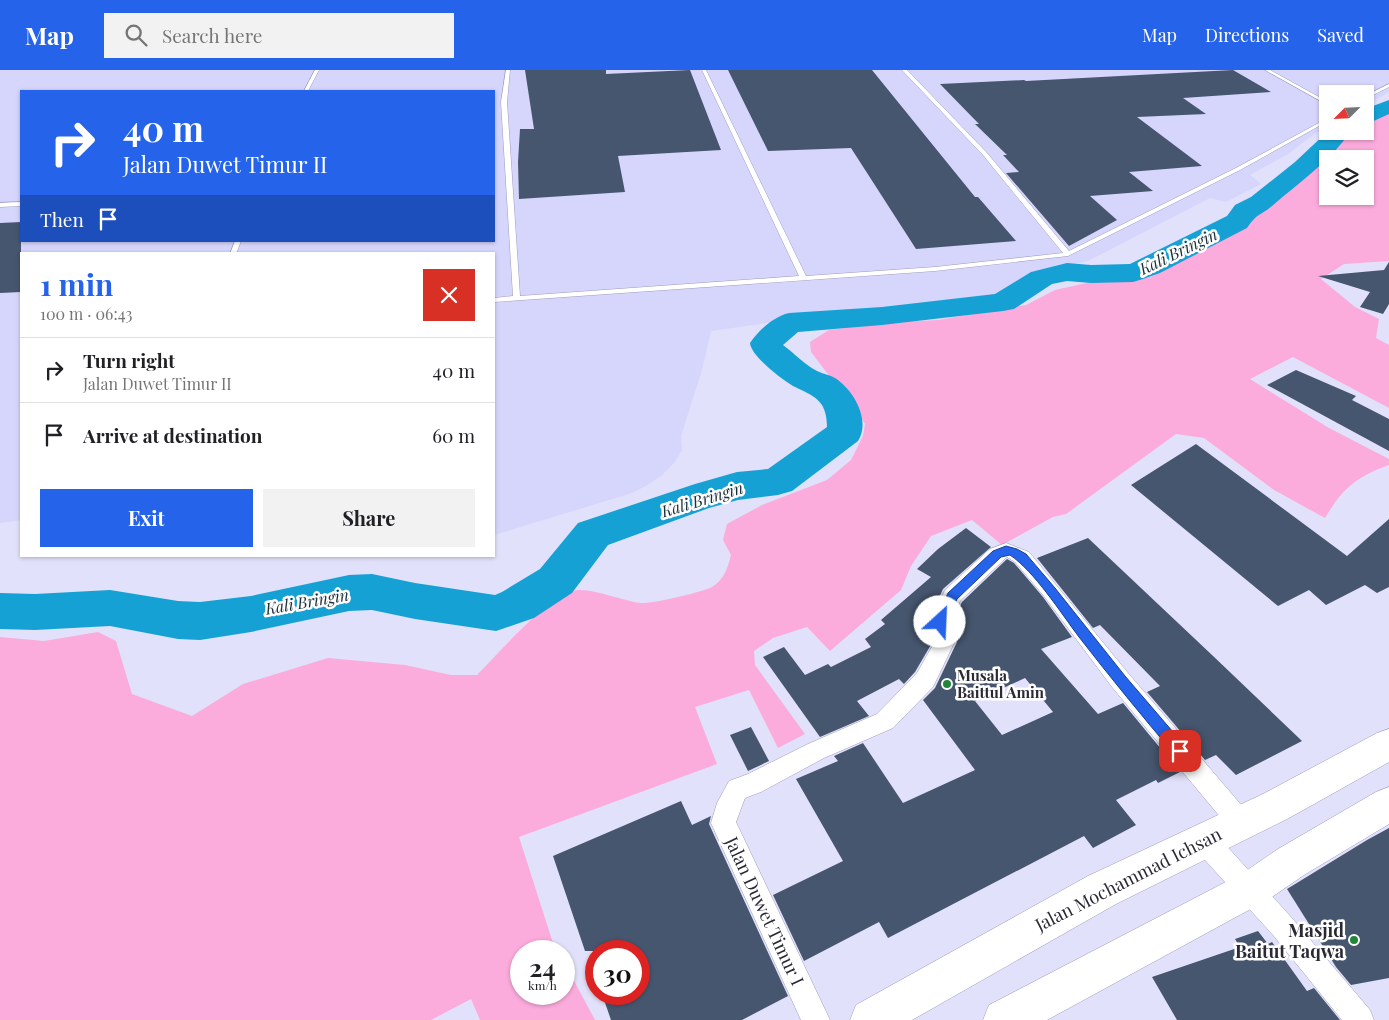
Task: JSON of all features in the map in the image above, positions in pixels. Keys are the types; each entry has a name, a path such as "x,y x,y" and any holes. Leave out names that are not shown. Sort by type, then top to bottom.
{"main road":[{"name":"Jalan Mochammad Ichsan","path":"871,1020 1102,890 1276,806 1389,744"},
{"path":"1004,1020 1249,889 1389,804"}],"street":[{"name":"Jalan Duwet Timur I","path":"816,1020 723,823 729,803 737,789 753,784 816,752 885,721 925,680 945,641 936,631 952,596 997,554 1006,550 1022,557 1120,680 1240,822"},
{"path":"1204,840 1249,889 1360,1020"}],"lane":[{"path":"307,90 317,70"},
{"path":"508,70 504,102 517,298"},
{"path":"704,70 803,277"},
{"path":"904,70 985,154 1068,254"},
{"path":"1267,70 1319,99"},
{"path":"1374,93 1389,85"},
{"path":"495,300 935,269 1068,254 1238,169 1319,124"},
{"path":"0,206 20,204"}],"shaded area":[{"path":"0,70 1389,70 1389,92 1374,101 1374,85 1319,85 1319,132 1288,154 1250,175 1261,184 1226,202 1210,198 1088,261 1046,270 1018,283 991,301 913,310 803,318 711,331 702,370 681,436 682,450 674,463 662,475 646,486 629,494 495,535 495,252 20,252 20,520 0,523"},
{"path":"1389,111 1389,261 1344,264 1321,279 1355,307 1379,319 1376,338 1389,345 1389,408 1293,357 1250,379 1329,428 1389,459 1389,465 1368,474 1351,485 1344,491 1325,518 1274,490 1204,438 1176,434 1066,514 1053,517 1002,545 972,520 931,536 911,566 901,590 830,651 807,627 773,638 754,651 755,665 805,734 778,748 749,690 695,707 717,764 519,837 552,940 510,940 510,1005 575,1005 575,983 585,1001 585,1005 587,1005 595,1020 480,1020 471,999 431,1020 0,1020 0,637 44,641 98,632 116,641 132,694 192,716 243,684 328,658 405,665 451,675 477,675 536,616 561,597 574,591 597,592 634,602 647,603 688,595 712,587 720,581 725,573 731,555 723,540 727,524 762,505 827,480 851,460 863,436 865,424 811,352 810,342 829,330 898,322 938,320 1026,305 1055,290 1100,280 1132,280 1151,277 1204,244 1250,221 1294,188 1319,160 1319,205 1374,205 1374,150 1330,150 1341,140 1374,140 1374,121"}],"building":[{"path":"525,70 606,70 606,74 690,70 721,150 618,156 625,192 519,199 518,162 520,129 534,129"},
{"path":"728,70 872,70 975,197 978,197 1016,241 916,249 851,148 768,151"},
{"path":"1233,70 1271,92 1183,98 1206,114 1137,117 1202,166 1129,172 1153,191 1090,196 1117,220 1069,246 1006,173 1019,172 1003,155 1007,155 975,124 979,124 940,84 1026,81"},
{"path":"20,222 20,292 0,293 0,223"},
{"path":"1389,262 1389,304 1383,314 1360,307 1370,292 1318,276 1384,270"},
{"path":"1296,370 1356,396 1352,400 1389,419 1389,451 1267,385"},
{"path":"1196,444 1347,556 1389,519 1389,587 1377,593 1365,585 1326,605 1309,590 1278,606 1131,485"},
{"path":"966,528 991,547 943,589 924,630 932,643 915,672 904,684 899,679 857,701 869,716 820,737 763,657 784,647 805,675 828,664 831,667 871,647 865,639 885,624 881,620 931,577 917,569 938,549"},
{"path":"1088,538 1302,741 1236,775 1216,755 1205,760 1147,692 1160,686 1100,625 1093,628 1037,558"},
{"path":"1007,559 1014,563 1043,597 1072,637 1041,649 1098,714 1123,703 1180,772 1158,783 1156,780 1116,800 1136,825 1093,848 1084,836 888,938 879,922 804,961 773,895 843,861 796,779 838,761 834,756 863,743 903,803 975,770 923,700 935,688 957,642 949,629 962,602","holes":["1025,678 1053,712 1002,735 975,701"]},
{"path":"751,727 769,761 748,771 730,735"},
{"path":"681,801 692,825 711,816 709,824 788,996 742,1020 611,1020 606,1005 650,1005 650,940 585,940 585,951 553,856"},
{"name":"Masjid Baitut Taqwa","path":"1389,828 1389,978 1351,985 1336,967 1287,889"},
{"path":"1258,931 1268,944 1272,942 1307,991 1314,988 1340,1020 1177,1020 1152,977 1240,947 1235,939"}],"waterway":[{"name":"Kali Bringin","path":"1374,114 1389,106"},
{"name":"Kali Bringin","path":"0,611 35,612 110,608 178,620 200,621 251,614 349,593 372,592 415,601 496,613 518,605 556,581 593,534 695,498 737,486 778,481 845,432 845,419 834,395 822,385 804,378 767,349 766,343 789,323 882,316 1003,302 1042,278 1067,272 1091,274 1133,273 1150,267 1237,222 1244,211 1260,203 1304,167 1331,140"}],"place":[{"name":"Musala Baittul Amin","path":"947,684"},
{"name":"Masjid Baitut Taqwa","path":"1354,940"}],"route":[{"path":"940,622 952,596 997,554 1006,550 1013,552 1022,557 1051,591 1120,680 1180,751"}]}
